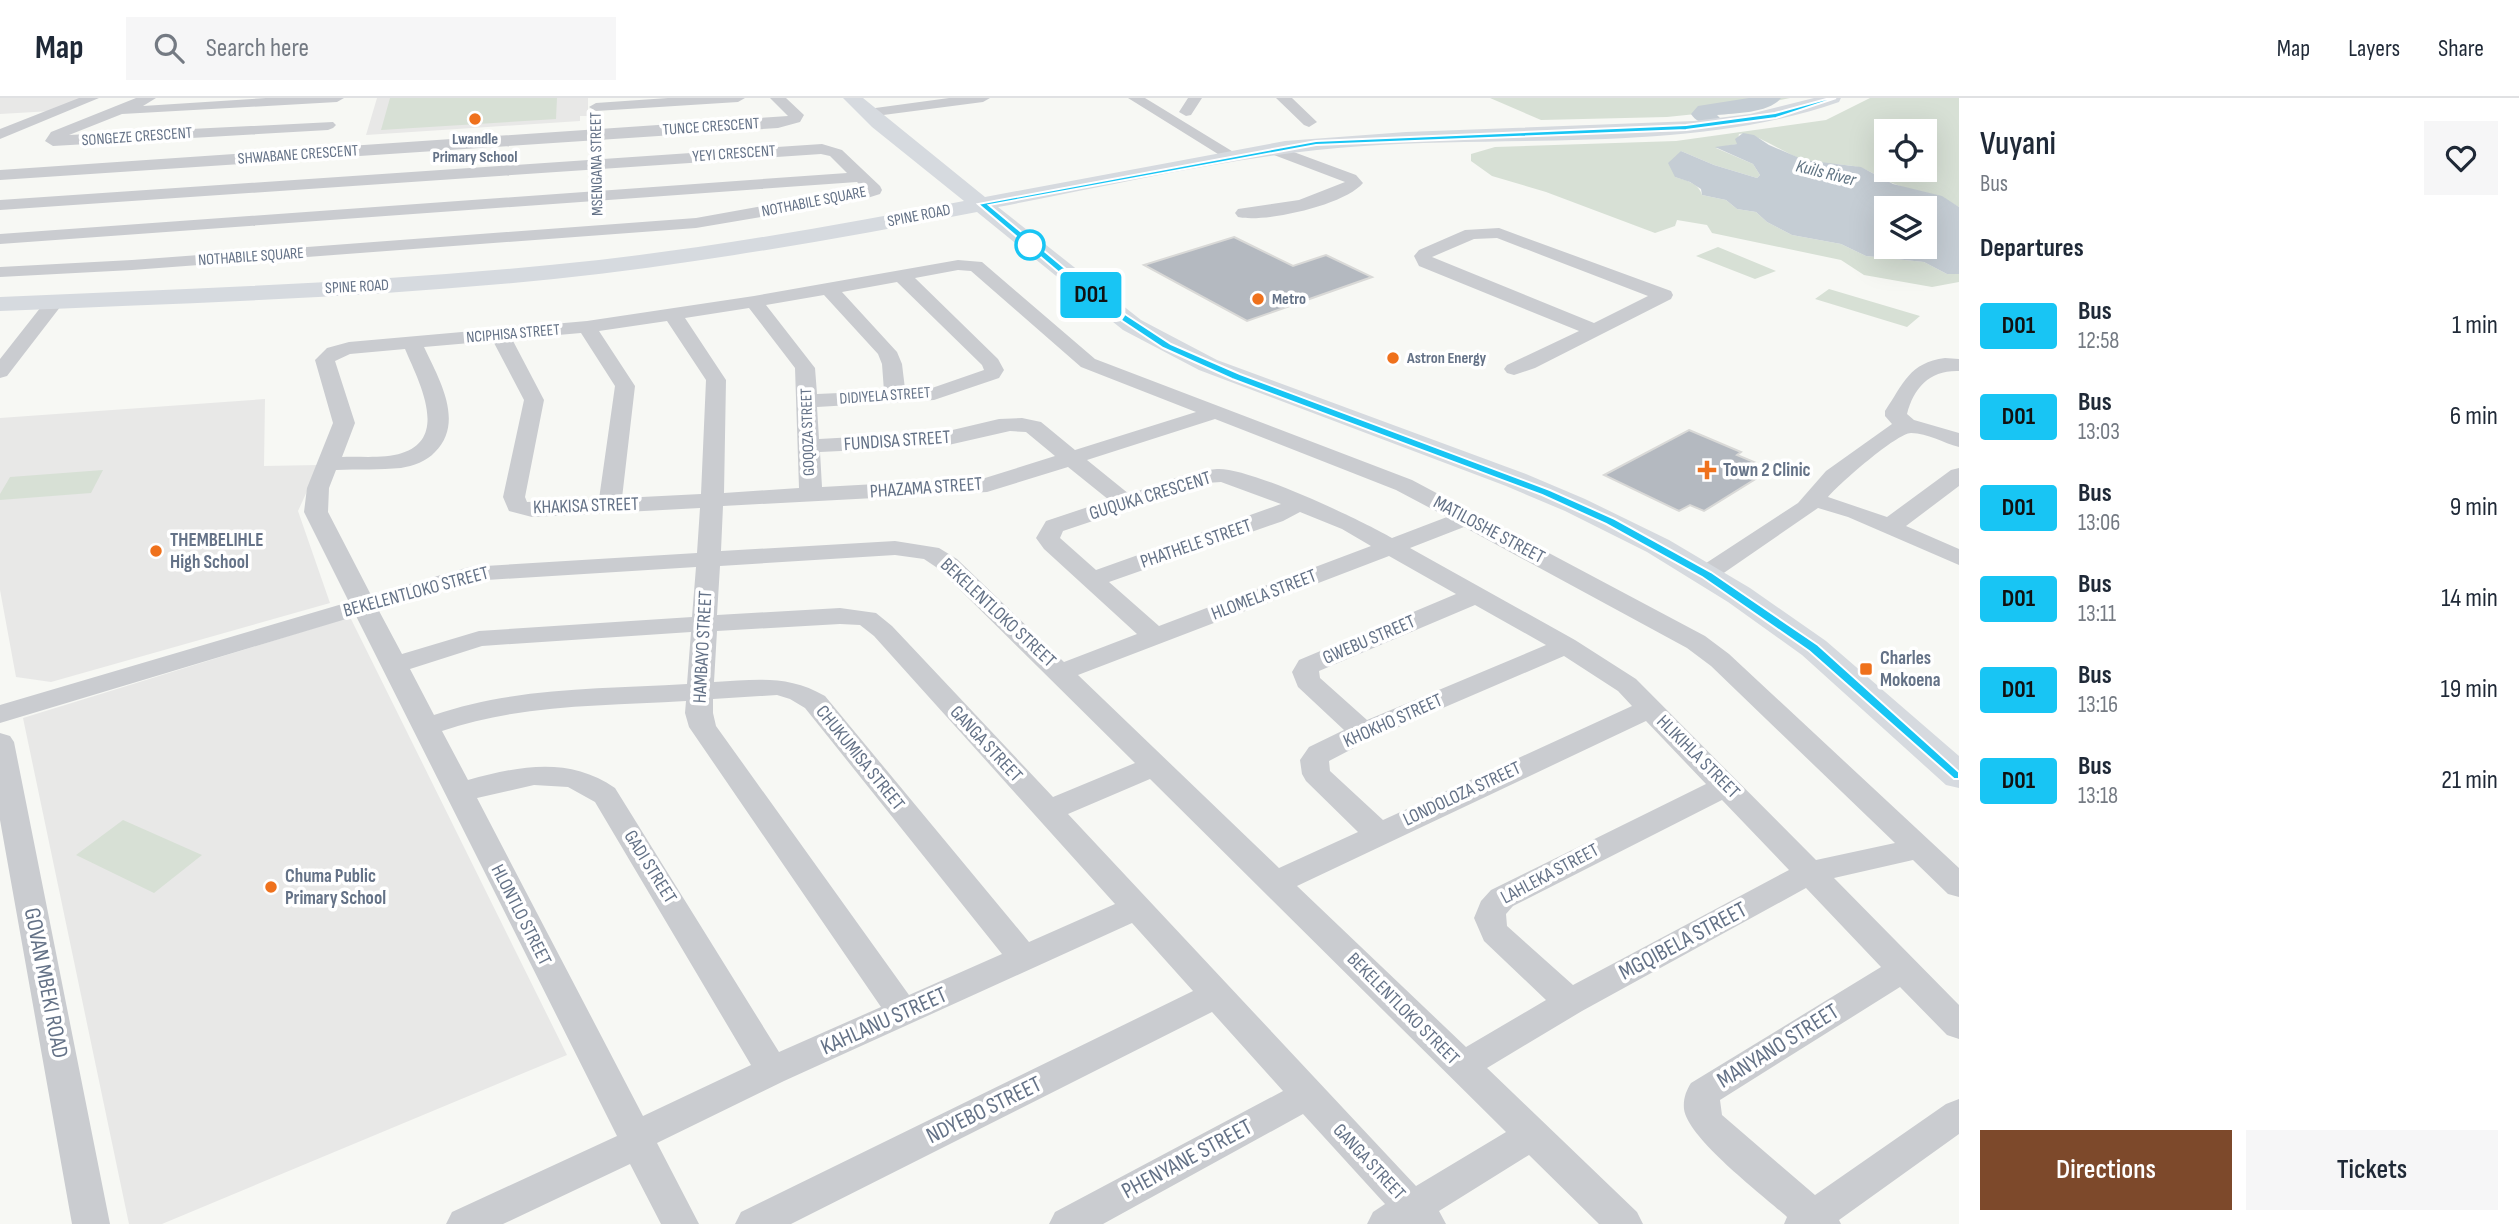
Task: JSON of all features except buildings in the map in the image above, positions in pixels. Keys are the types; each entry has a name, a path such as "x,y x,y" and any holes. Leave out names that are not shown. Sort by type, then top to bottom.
{"main road":[{"name":"SPINE ROAD","path":"0,304 386,286 561,271 772,243 1272,149 1362,140 1716,125 1791,112 1832,98"},
{"path":"860,102 1107,308 1167,346 1249,382 1546,492 1611,522 1706,575 1814,648 1959,776"}],"street":[{"path":"0,134 92,98"},
{"name":"SONGEZE CRESCENT","path":"149,98 57,135 52,141 328,125"},
{"path":"115,111 337,98 289,236"},
{"name":"TUNCE CRESCENT","path":"596,103 738,98"},
{"name":"TUNCE CRESCENT","path":"596,135 778,123 794,119 796,115 777,98"},
{"path":"860,102 983,98"},
{"path":"1135,98 1182,117 1232,156"},
{"path":"1175,98 1182,117"},
{"path":"1182,117 1195,98"},
{"path":"1283,98 1309,122"},
{"name":"MSENGANA STREET","path":"596,103 598,230"},
{"name":"SHWABANE CRESCENT","path":"0,175 596,135"},
{"name":"YEYI CRESCENT","path":"596,164 822,149 836,153 861,177"},
{"path":"1244,213 1277,212 1355,183 1350,178 1272,149"},
{"name":"SHWABANE CRESCENT","path":"0,205 596,164"},
{"name":"NOTHABILE SQUARE","path":"0,239 289,236 598,230 714,221 873,192 874,187 861,177 597,196 289,236 0,272"},
{"path":"1514,369 1594,330 1664,295 1493,232 1471,234 1423,256 1425,262 1433,266 1594,330"},
{"name":"NCIPHISA STREET","path":"363,606 316,512 318,488 344,423 325,358 349,348 587,327 673,315 965,265"},
{"name":"MATILOSHE STREET","path":"965,265 981,268 1087,363 1404,485 1706,649 1959,886"},
{"name":"DIDIYELA STREET","path":"807,401 934,394 988,377 994,370 902,275"},
{"path":"829,289 887,352 892,364 895,397"},
{"path":"0,372 55,302"},
{"name":"GOQOZA STREET","path":"754,302 804,363 807,375 811,496"},
{"name":"HAMBAYO STREET","path":"673,315 708,363 716,380 712,501 699,713 709,738 903,1013"},
{"path":"587,327 625,386 610,506"},
{"name":"KHAKISA STREET","path":"500,335 534,400 514,487 517,506 549,510 712,501"},
{"path":"328,464 404,461 431,448 439,426 439,407 412,342"},
{"path":"1908,426 1896,416 1896,411 1920,373 1932,365 1959,365"},
{"name":"PHAZAMA STREET","path":"712,501 987,485 1214,413"},
{"name":"FUNDISA STREET","path":"808,446 941,440 1016,423 1033,427 1125,502"},
{"path":"1706,575 1815,500 1834,476 1898,429 1908,426 1924,428 1959,440"},
{"name":"GUQUKA CRESCENT","path":"1155,636 1052,544 1048,538 1054,526 1203,477 1221,475 1350,524 1390,547"},
{"path":"1889,527 1959,475"},
{"path":"1815,500 1856,512 1959,557"},
{"name":"PHATHELE STREET","path":"1092,580 1275,516 1299,504"},
{"name":"HLOMELA STREET","path":"1061,672 1466,518"},
{"name":"HLIKIHLA STREET","path":"1390,547 1566,646 1627,685 1959,1026"},
{"name":"BEKELENTLOKO STREET","path":"0,714 477,573 895,548 931,553 948,564 1061,672 1624,1224"},
{"name":"GWEBU STREET","path":"1363,732 1307,681 1305,672 1308,666 1476,595"},
{"name":"HLONTLO STREET","path":"363,606 680,1224"},
{"name":"GANGA STREET","path":"394,665 493,637 840,615 867,618 883,631 1306,1095 1408,1219"},
{"name":"KHOKHO STREET","path":"1378,833 1314,769 1314,761 1319,754 1363,732 1566,646"},
{"name":"CHUKUMISA STREET","path":"426,727 472,711 514,703 776,687 800,693 815,702 1024,958"},
{"name":"LONDOLOZA STREET","path":"1275,883 1650,708"},
{"name":"GOVAN MBEKI ROAD","path":"0,742 91,1224"},
{"path":"1048,811 1156,765"},
{"name":"GADI STREET","path":"459,793 506,780 547,776 582,780 598,788 657,879 772,1071"},
{"name":"LAHLEKA STREET","path":"1570,1002 1495,933 1489,917 1492,905 1726,786"},
{"name":"MGQIBELA STREET","path":"1461,1067 1570,1002 1810,873 1919,848"},
{"name":"KAHLANU STREET","path":"465,1224 772,1071 1135,908"},
{"name":"MANYANO STREET","path":"1813,1221 1709,1125 1702,1110 1703,1093 1903,969"},
{"name":"NDYEBO STREET","path":"754,1224 1215,995"},
{"name":"PHENYANE STREET","path":"1068,1224 1306,1095"},
{"path":"1813,1221 1959,1114"},
{"path":"1408,1219 1533,1134"}],"shaded area":[{"path":"0,98 84,98 52,111 0,114"},
{"name":"Lwandle Primary School","path":"377,98 588,98 588,116 580,116 580,121 366,135"},
{"name":"Lwandle Primary School","path":"390,98 557,98 556,119 381,130"},
{"path":"1490,98 1790,98 1725,111 1667,117 1541,120"},
{"path":"1870,98 1959,98 1959,207 1937,196 1890,182 1937,182 1937,119 1874,119 1874,174 1858,167 1804,160 1753,136 1739,134 1737,144 1716,148 1753,164 1760,175 1757,178 1714,165 1681,151 1675,177 1695,185 1702,195 1726,200 1737,209 1756,212 1767,222 1792,235 1841,244 1874,259 1924,262 1947,274 1959,274 1959,282 1932,287 1864,275 1841,260 1712,233 1707,225 1677,220 1675,226 1655,233 1546,192 1492,176 1471,161 1471,154 1495,147 1676,141 1826,120"},
{"path":"1718,247 1776,271 1755,279 1696,256"},
{"path":"1829,289 1920,316 1907,327 1815,299"},
{"name":"THEMBELIHLE High School","path":"265,399 264,466 319,465 298,511 330,603 51,682 16,677 0,590 0,418"},
{"path":"103,470 91,493 0,500 0,494 10,477"},
{"name":"Chuma Public Primary School","path":"350,617 567,1055 162,1224 129,1224 23,718"},
{"path":"123,820 202,855 154,893 76,855"}],"water":[{"path":"1743,133 1754,135 1769,145 1804,160 1861,167 1874,174 1874,182 1889,182 1942,196 1959,207 1959,274 1947,274 1924,262 1895,259 1937,259 1937,196 1874,196 1874,257 1866,256 1841,244 1792,235 1767,222 1756,212 1737,209 1726,200 1702,195 1701,189 1675,177 1668,163 1681,151 1714,165 1757,178 1760,175 1753,164 1715,147 1737,144 1735,139"}],"waterway":[{"name":"Kuils River","path":"1709,118 1701,114 1705,110 1748,105 1771,98"}],"bus line":[{"name":"D01","path":"1832,98 1791,112 1686,128 1316,143 982,204 1116,315 1167,346 1236,377 1546,492 1611,522 1706,575 1814,648 1959,776"}],"place":[{"name":"Lwandle Primary School","path":"475,119"},
{"name":"Metro","path":"1258,299"},
{"name":"Astron Energy","path":"1393,358"},
{"name":"Town 2 Clinic","path":"1707,470"},
{"name":"THEMBELIHLE High School","path":"156,551"},
{"name":"Charles Mokoena","path":"1866,669"},
{"name":"Chuma Public Primary School","path":"271,887"}]}
